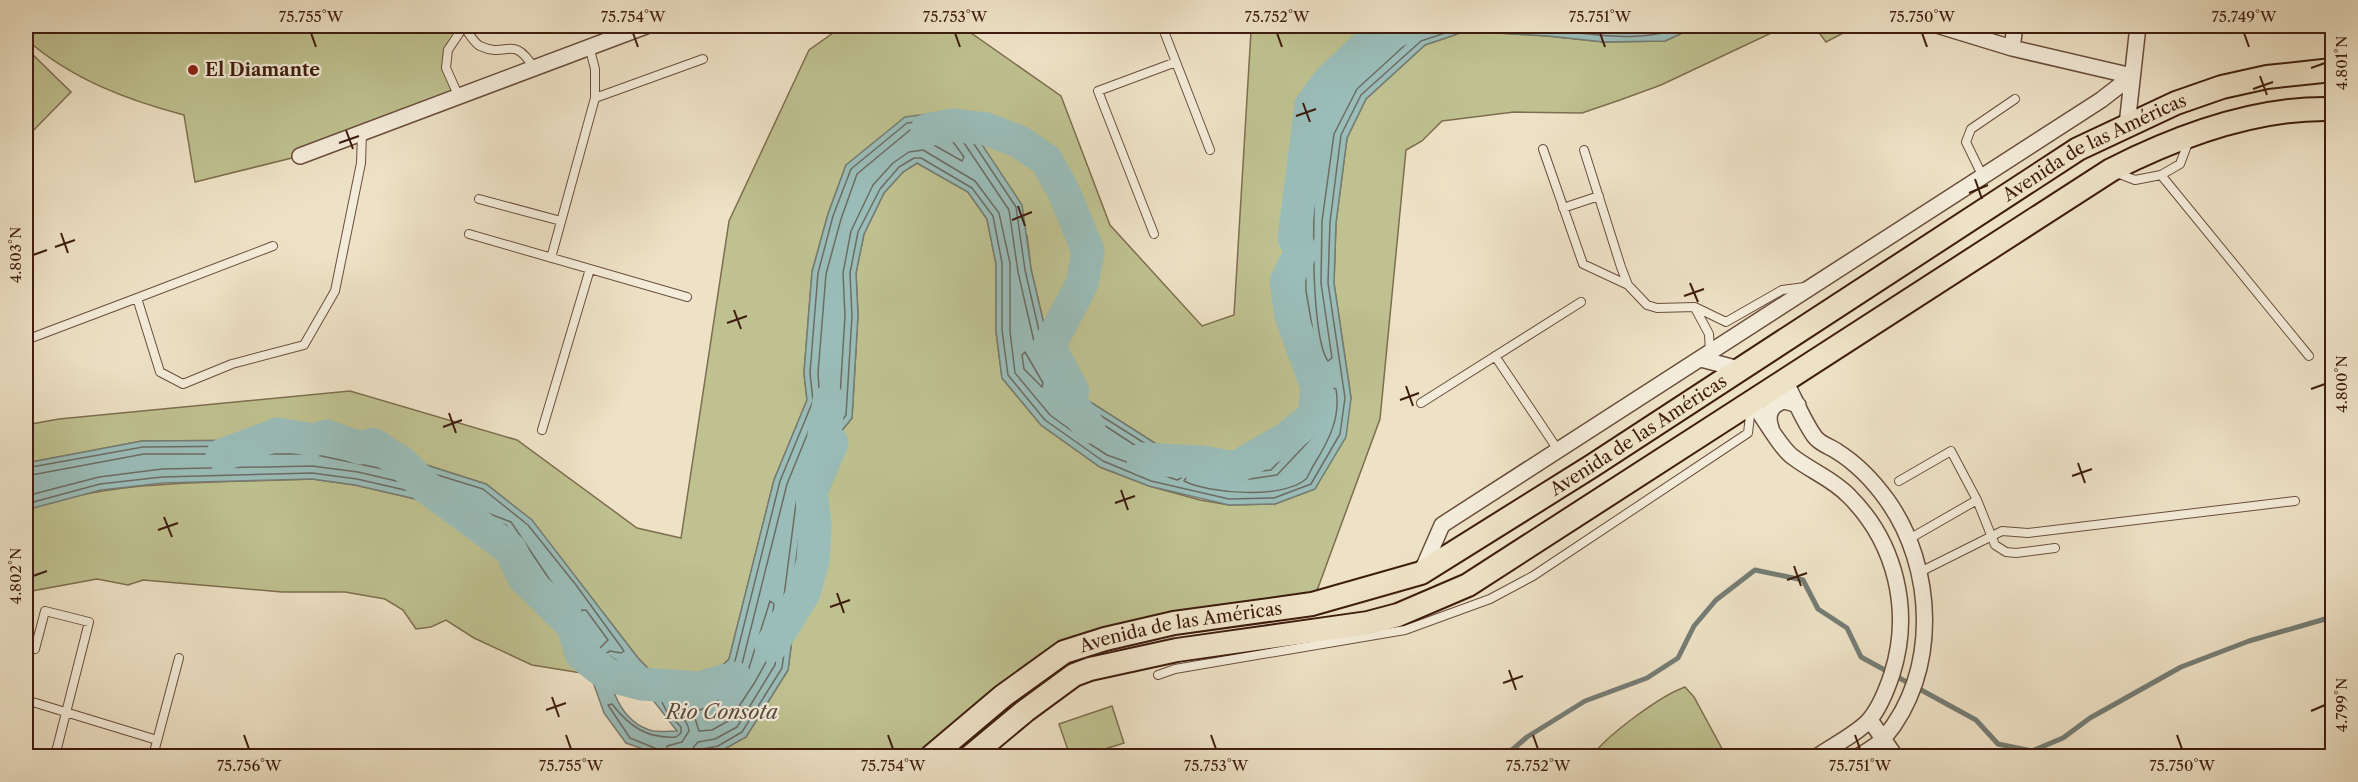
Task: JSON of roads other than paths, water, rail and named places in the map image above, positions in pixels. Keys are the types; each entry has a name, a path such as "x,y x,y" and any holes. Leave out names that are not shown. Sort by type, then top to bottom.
{"main road":[{"name":"Avenida de las Américas","path":"932,756 1003,696 1064,652 1105,639 1174,623 1312,604 1421,573 1592,466 2079,149 2176,103 2222,87 2267,77 2332,70"},
{"name":"Avenida de las Américas","path":"971,756 1025,711 1074,675 1082,672 1178,650 1368,623 1398,615 1468,585 2110,170 2145,153 2234,121 2314,108 2332,109"},
{"path":"1752,402 1770,359 1805,338 1810,325"},
{"path":"1739,369 1785,381"}],"street":[{"path":"300,156 646,26"},
{"path":"1940,26 2012,48 2132,76"},
{"path":"2012,48 2015,26"},
{"path":"2127,125 2138,26"},
{"path":"1421,573 1442,525 2101,100 2132,76"},
{"path":"1706,356 1739,369"},
{"path":"1785,381 1816,439 1840,453 1869,478 1886,498 1909,539 1920,572 1925,618 1920,661 1902,711 1883,739 1857,756 1842,739"},
{"path":"1771,428 1769,415 1773,406 1785,400 1798,405"},
{"path":"1752,402 1791,456 1821,473 1849,495 1871,522 1888,553 1898,586 1901,621 1894,667 1887,690 1870,720 1818,756"},
{"path":"1870,720 1895,756"}],"lane":[{"path":"459,97 446,68 448,50 464,26 478,45 495,49 518,49 524,52 534,68"},
{"path":"1162,26 1210,150"},
{"path":"551,258 595,98 595,69 589,46"},
{"path":"595,98 703,59"},
{"path":"1154,234 1098,91 1176,62"},
{"path":"1982,175 1966,142 1971,129 2015,99"},
{"path":"137,298 160,372 183,384 232,364 304,345 334,291 361,164 362,133"},
{"path":"2110,170 2135,180 2161,175 2180,164 2191,136"},
{"path":"1543,148 1583,264 1628,285 1647,305 1657,308 1695,307 1726,322 1782,290 1811,287"},
{"path":"1584,150 1628,285"},
{"path":"2161,175 2309,356"},
{"path":"1563,208 1599,196"},
{"path":"479,199 561,221"},
{"path":"469,234 687,297"},
{"path":"26,340 273,246"},
{"path":"542,430 590,269"},
{"path":"1421,403 1581,302"},
{"path":"1695,307 1706,325 1706,356"},
{"path":"1495,356 1558,450"},
{"path":"1158,675 1175,669 1405,630 1490,599 1533,576 1748,433 1752,402"},
{"path":"1899,481 1951,451 1977,500 1995,545 2006,552 2055,548"},
{"path":"1909,539 1977,500"},
{"path":"1920,572 2002,531 2028,533 2295,501"},
{"path":"35,649 45,611 89,622 55,756"},
{"path":"153,756 179,658"},
{"path":"26,700 68,710 158,740"}],"water":[{"name":"Rio Consota","path":"1390,26 1698,26 1665,41 1604,42 1466,31 1425,45 1366,99 1347,138 1336,223 1334,283 1351,398 1346,437 1315,489 1275,504 1229,505 1149,486 1100,467 1041,425 1002,378 996,331 996,264 987,219 968,192 917,163 903,172 884,193 864,234 856,273 858,315 852,418 832,443 811,492 788,670 746,737 719,752 663,756 626,743 604,713 573,626 506,525 459,509 355,485 312,479 163,483 101,490 26,510 26,463 142,441 314,440 360,448 420,463 486,484 532,520 638,658 666,687 699,688 729,659 774,480 807,400 804,373 812,272 828,214 846,165 905,117 959,110 1022,205 1031,269 1049,346 1073,391 1186,463 1235,468 1269,464 1314,416 1317,388 1300,292 1299,205 1311,105 1329,81","holes":["610,656 629,669 677,731 653,731 642,727 624,711 613,690 609,667"]}],"waterway":[{"path":"1143,459 1202,462 1235,468 1287,438 1314,416 1317,388 1291,316 1286,282 1301,251 1294,238 1311,105 1329,81 1371,41 1409,26"},
{"path":"927,130 952,125 986,129 1018,141 1046,160 1063,190 1088,251 1082,284 1049,346 1073,391 1069,400 1089,427"},
{"path":"771,646 804,593 813,561 815,524 811,492 832,443 824,435 829,401"},
{"path":"222,455 278,434 314,440 327,436 360,448 373,444 402,463 426,487 510,549 524,578 573,626 581,654 608,675 642,684 699,688 735,678"},
{"path":"1505,756 1527,737 1585,701 1647,678 1678,658 1694,626 1716,600 1755,570 1803,580 1818,609 1847,628 1861,657 1976,720 1998,744 2032,751 2063,738 2090,718 2181,667 2249,641 2332,617"}],"place":[{"name":"El Diamante","path":"193,70"}]}
